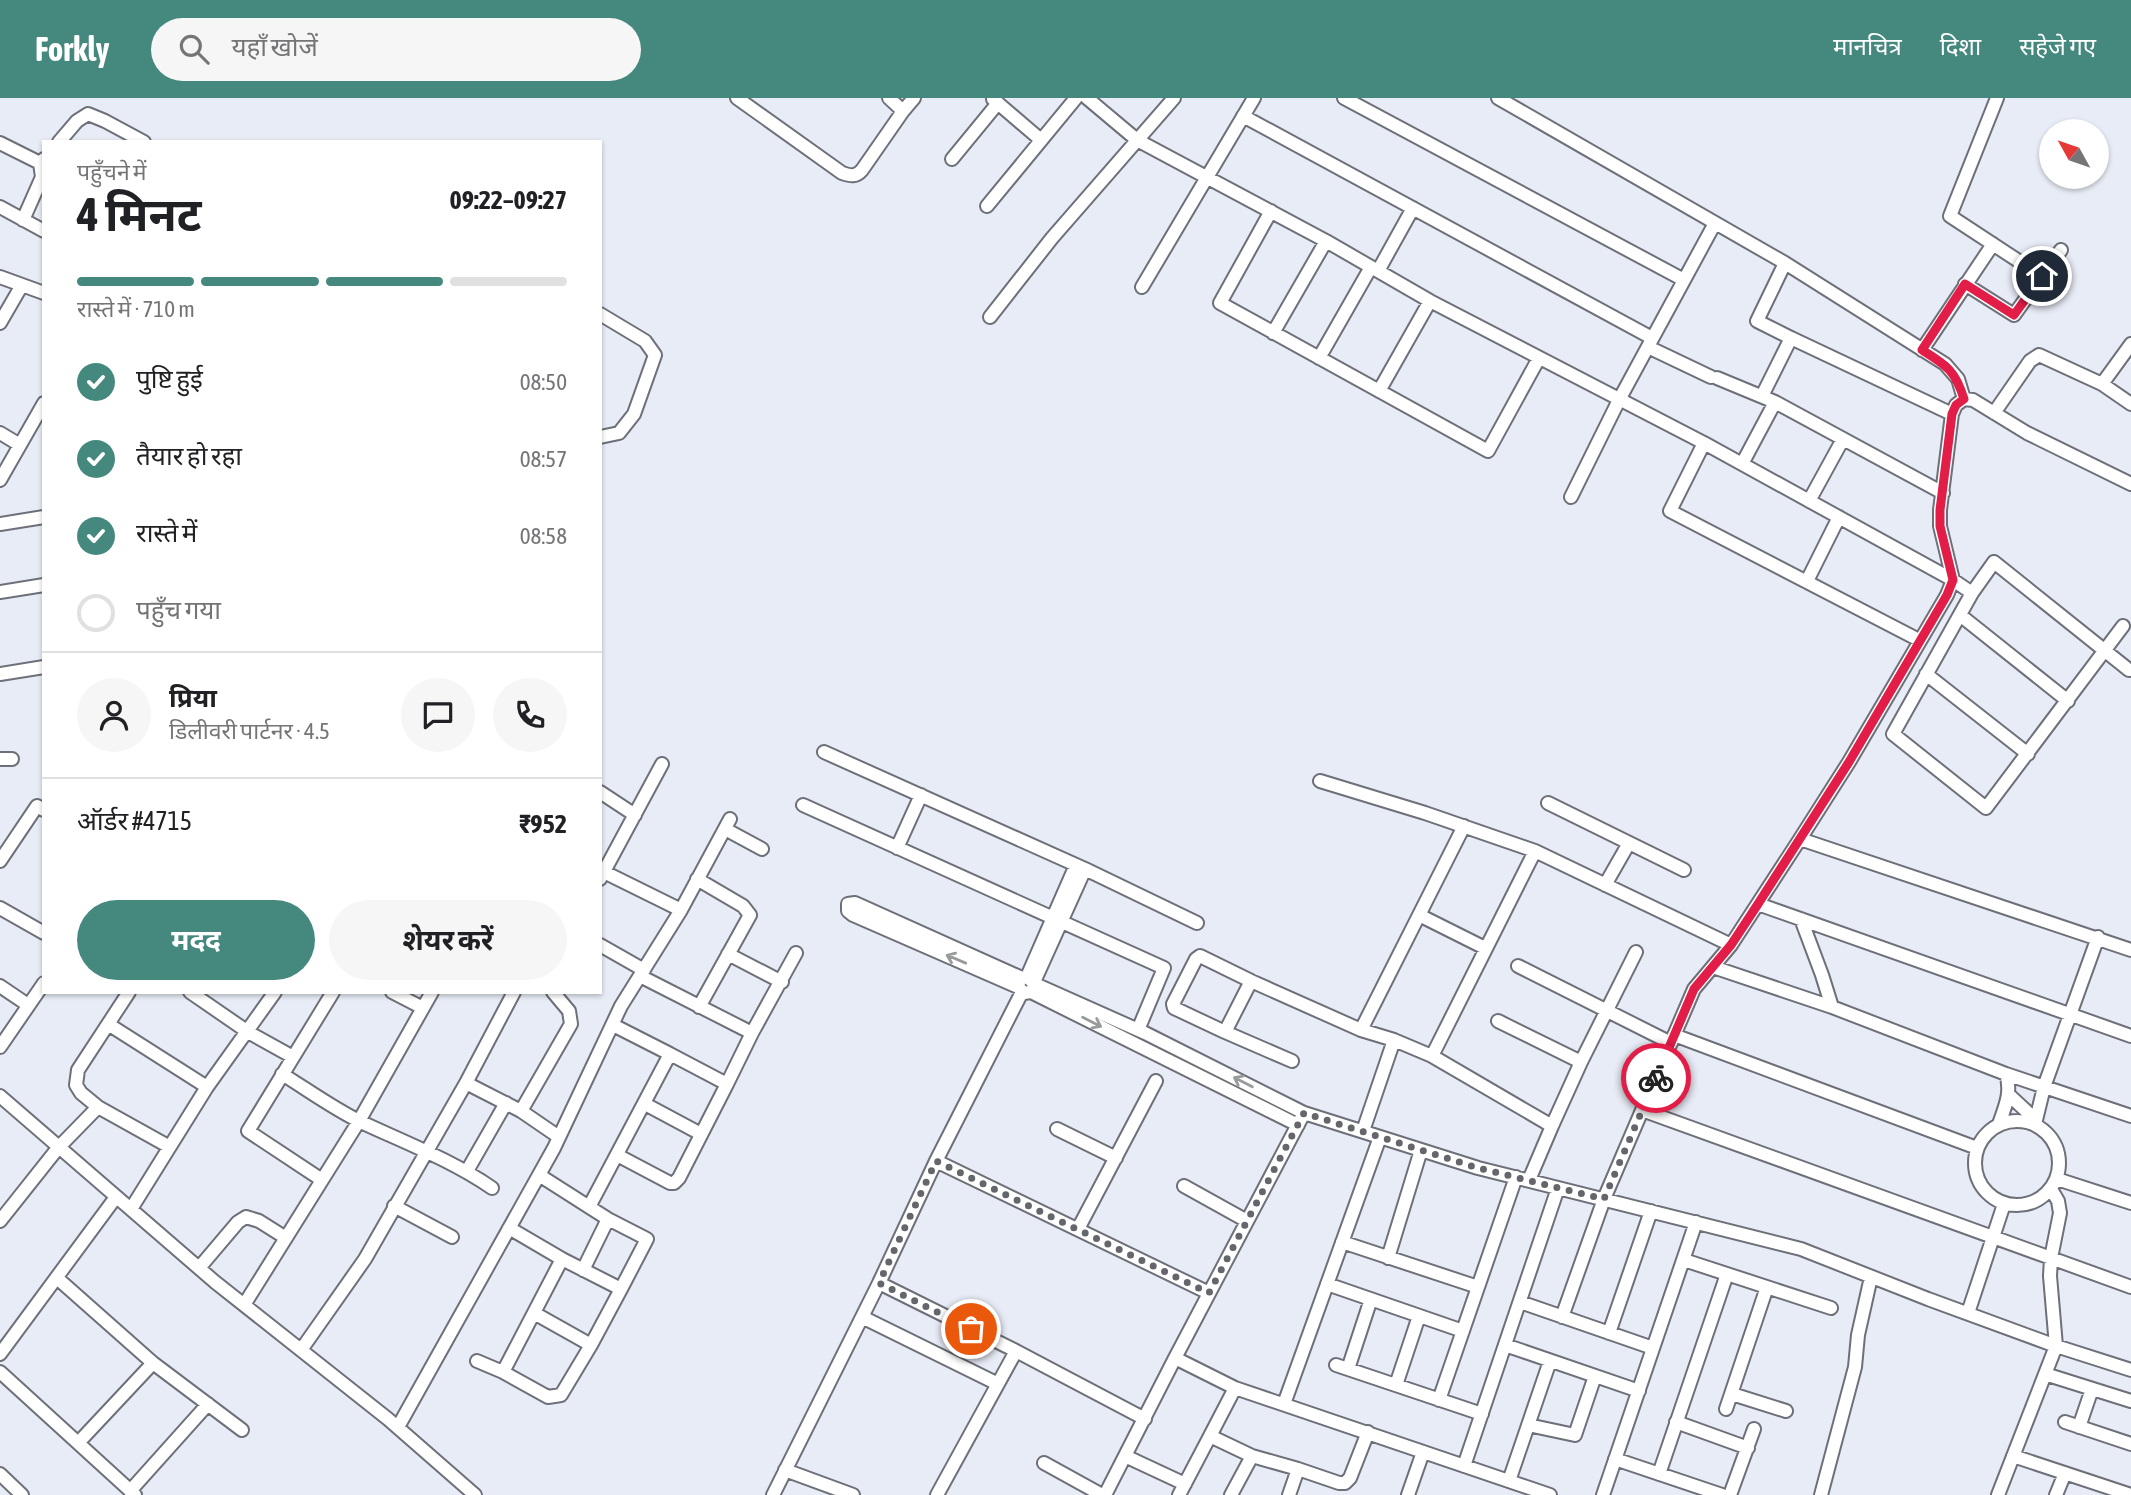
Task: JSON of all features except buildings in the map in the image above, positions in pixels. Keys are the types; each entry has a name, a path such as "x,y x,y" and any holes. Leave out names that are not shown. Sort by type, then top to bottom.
{"street":[{"path":"737,98 842,173 854,176 862,170 914,98"},
{"path":"888,98 903,111"},
{"path":"987,206 1076,98"},
{"path":"1087,98 1137,140 1326,241 1430,301 1704,443 1972,593"},
{"path":"990,317 1052,238 1174,98"},
{"path":"1142,287 1254,98"},
{"path":"1344,98 1684,280"},
{"path":"1498,98 1785,263 1922,350 1952,371 1958,379 1964,399"},
{"path":"1997,98 1950,216 2045,278"},
{"path":"952,159 995,101 1041,139"},
{"path":"60,140 77,121 88,114 140,140"},
{"path":"1243,116 1413,208 1714,378 1775,402 1943,493"},
{"path":"0,143 42,161 42,177 23,220"},
{"path":"0,207 42,230"},
{"path":"1320,358 1413,208"},
{"path":"1271,211 1220,303 1488,451 1539,358"},
{"path":"1571,497 1619,400 1715,223"},
{"path":"1273,333 1326,241"},
{"path":"1922,350 1993,244"},
{"path":"1965,284 2014,315 2045,278 2061,250"},
{"path":"1785,263 1757,321 1952,414"},
{"path":"0,277 42,292"},
{"path":"0,323 22,285"},
{"path":"1379,391 1430,301"},
{"path":"602,315 646,341 655,355 634,414 619,433 602,437"},
{"path":"1762,396 1791,338"},
{"path":"2102,384 2131,344"},
{"path":"1994,413 2030,360 2039,355 2102,384 2131,404"},
{"path":"1562,1317 1604,1199 1694,989 1731,945 1800,839 1849,762 1947,595 1953,580 1940,526 1940,510 1952,414 1956,405 1964,399 1973,400 2027,433 2131,484"},
{"path":"1742,464 1775,402"},
{"path":"0,480 42,406"},
{"path":"0,433 20,445"},
{"path":"1809,501 1843,439"},
{"path":"1704,443 1670,511 1919,640"},
{"path":"0,524 42,517"},
{"path":"1807,581 1839,517"},
{"path":"2123,626 2106,652 1986,808 1893,734 1972,593 1994,562 2106,652 2129,670"},
{"path":"0,592 42,585"},
{"path":"1960,615 2068,702"},
{"path":"0,674 42,667"},
{"path":"1926,674 2028,754"},
{"path":"824,752 1080,867 1197,923"},
{"path":"662,764 602,873 681,910"},
{"path":"1320,781 1535,851 1731,945"},
{"path":"602,793 635,815"},
{"path":"897,848 921,795"},
{"path":"1548,803 1684,870"},
{"path":"0,861 41,804"},
{"path":"803,805 1164,968 1138,1030"},
{"path":"398,1427 539,1175 621,1006 681,910 727,824 762,849"},
{"path":"1360,1030 1464,826"},
{"path":"1800,839 2131,950"},
{"path":"1605,885 1629,843"},
{"path":"1432,1056 1535,851"},
{"path":"773,1495 879,1283 936,1161 1027,985 1080,867"},
{"path":"697,879 744,906 748,911 748,921 699,1007"},
{"path":"1758,904 2131,1036"},
{"path":"0,908 42,932"},
{"path":"1419,915 1485,948"},
{"path":"1801,919 1832,1007"},
{"path":"898,928 1138,1030 1304,1113 1522,1179 1801,1249 2056,1346 2131,1370"},
{"path":"2036,1122 2045,1087 2098,937"},
{"path":"602,946 699,1007 752,1032"},
{"path":"1439,1400 1478,1287 1522,1179 1552,1126 1636,952"},
{"path":"617,1155 674,1183 796,953"},
{"path":"728,954 782,982"},
{"path":"1292,1060 1174,1008 1172,1004 1196,959 1200,956 1360,1030 1432,1056 1552,1126"},
{"path":"1518,966 1607,1012 1672,1039 1977,1148"},
{"path":"1713,967 1832,1007 2006,1074 2131,1116"},
{"path":"1224,1032 1251,981"},
{"path":"1027,985 1298,1125"},
{"path":"0,986 28,1005"},
{"path":"0,1047 42,986"},
{"path":"128,994 78,1070 76,1085 81,1093 98,1107 168,1146"},
{"path":"193,994 248,1031 293,1056"},
{"path":"131,1209 207,1087 274,994"},
{"path":"322,1180 248,1130 332,994"},
{"path":"396,994 423,1008"},
{"path":"244,1305 359,1121 431,994"},
{"path":"301,1350 365,1259 466,1083 513,994"},
{"path":"521,1111 571,1024 569,1011 555,994"},
{"path":"1498,1021 1581,1062"},
{"path":"108,1024 207,1087"},
{"path":"612,1025 727,1084"},
{"path":"1363,1131 1394,1041"},
{"path":"589,1207 670,1054"},
{"path":"282,1074 359,1121 467,1171 492,1188"},
{"path":"1999,1124 2010,1085 2006,1074"},
{"path":"1078,1229 1156,1081"},
{"path":"466,1083 521,1111 559,1137"},
{"path":"1998,1495 2056,1346 2050,1296 2051,1258 2060,1213 2054,1184 2059,1157 2057,1147 2008,1094"},
{"path":"0,1096 199,1268 398,1427 475,1495"},
{"path":"467,1171 506,1103"},
{"path":"645,1104 701,1134"},
{"path":"0,1222 58,1147 98,1107"},
{"path":"1642,1110 2131,1287"},
{"path":"1044,1463 1103,1495 1304,1113"},
{"path":"2036,1122 2011,1121 1990,1130 1977,1148 1977,1177 1987,1194 2004,1203 2017,1205 2041,1198 2054,1184"},
{"path":"1057,1129 1116,1158"},
{"path":"1284,1404 1380,1136"},
{"path":"1388,1258 1421,1150"},
{"path":"936,1161 1209,1293"},
{"path":"477,1361 548,1397 561,1395 591,1345 646,1239 608,1219 539,1175"},
{"path":"2054,1184 2131,1203"},
{"path":"1184,1186 1247,1221"},
{"path":"1464,1466 1558,1188"},
{"path":"0,1354 116,1197"},
{"path":"1968,1313 2004,1203"},
{"path":"394,1206 452,1237"},
{"path":"1609,1333 1651,1211"},
{"path":"199,1268 238,1222 246,1217 259,1221 286,1238"},
{"path":"583,1270 608,1219"},
{"path":"1603,1495 1696,1222"},
{"path":"509,1228 621,1289"},
{"path":"1342,1242 1478,1287"},
{"path":"503,1372 562,1259"},
{"path":"1684,1260 1831,1308"},
{"path":"1659,1474 1727,1274"},
{"path":"1821,1495 1855,1367 1858,1335 1871,1277"},
{"path":"57,1278 153,1363 242,1430"},
{"path":"879,1283 1144,1419"},
{"path":"1327,1284 1463,1331"},
{"path":"1726,1409 1767,1287"},
{"path":"1371,1299 1342,1367 1482,1414"},
{"path":"1520,1302 1653,1348"},
{"path":"534,1313 591,1345"},
{"path":"1396,1385 1419,1316"},
{"path":"862,1317 998,1384"},
{"path":"1505,1345 1639,1391"},
{"path":"937,1495 1016,1352"},
{"path":"1175,1358 1235,1388 1550,1495"},
{"path":"1509,1481 1550,1360"},
{"path":"78,1443 153,1363"},
{"path":"0,1372 133,1493 208,1404"},
{"path":"2045,1374 2131,1401"},
{"path":"1528,1425 1575,1435 1595,1376"},
{"path":"1125,1456 1182,1490 1235,1388"},
{"path":"2079,1427 2092,1389"},
{"path":"1732,1394 1786,1411"},
{"path":"1676,1422 1748,1448"},
{"path":"2065,1422 2131,1444"},
{"path":"1730,1495 1755,1429"},
{"path":"1210,1436 1252,1456 1345,1483 1350,1478 1368,1432"},
{"path":"1408,1495 1423,1452"},
{"path":"1231,1495 1252,1456"},
{"path":"2013,1457 2131,1495"},
{"path":"1615,1459 1722,1495"},
{"path":"1289,1495 1298,1469"},
{"path":"785,1470 853,1495"},
{"path":"2056,1495 2065,1473"},
{"path":"0,1474 22,1495"}],"way so far":[{"path":"971,1329 879,1283 936,1161 1209,1293 1304,1113 1478,1168 1604,1199 1656,1078"}],"route":[{"path":"1656,1078 1694,989 1731,945 1849,762 1947,595 1953,580 1940,526 1940,510 1952,414 1956,405 1964,399 1958,379 1952,371 1922,350 1965,284 2014,315 2042,276"}]}
